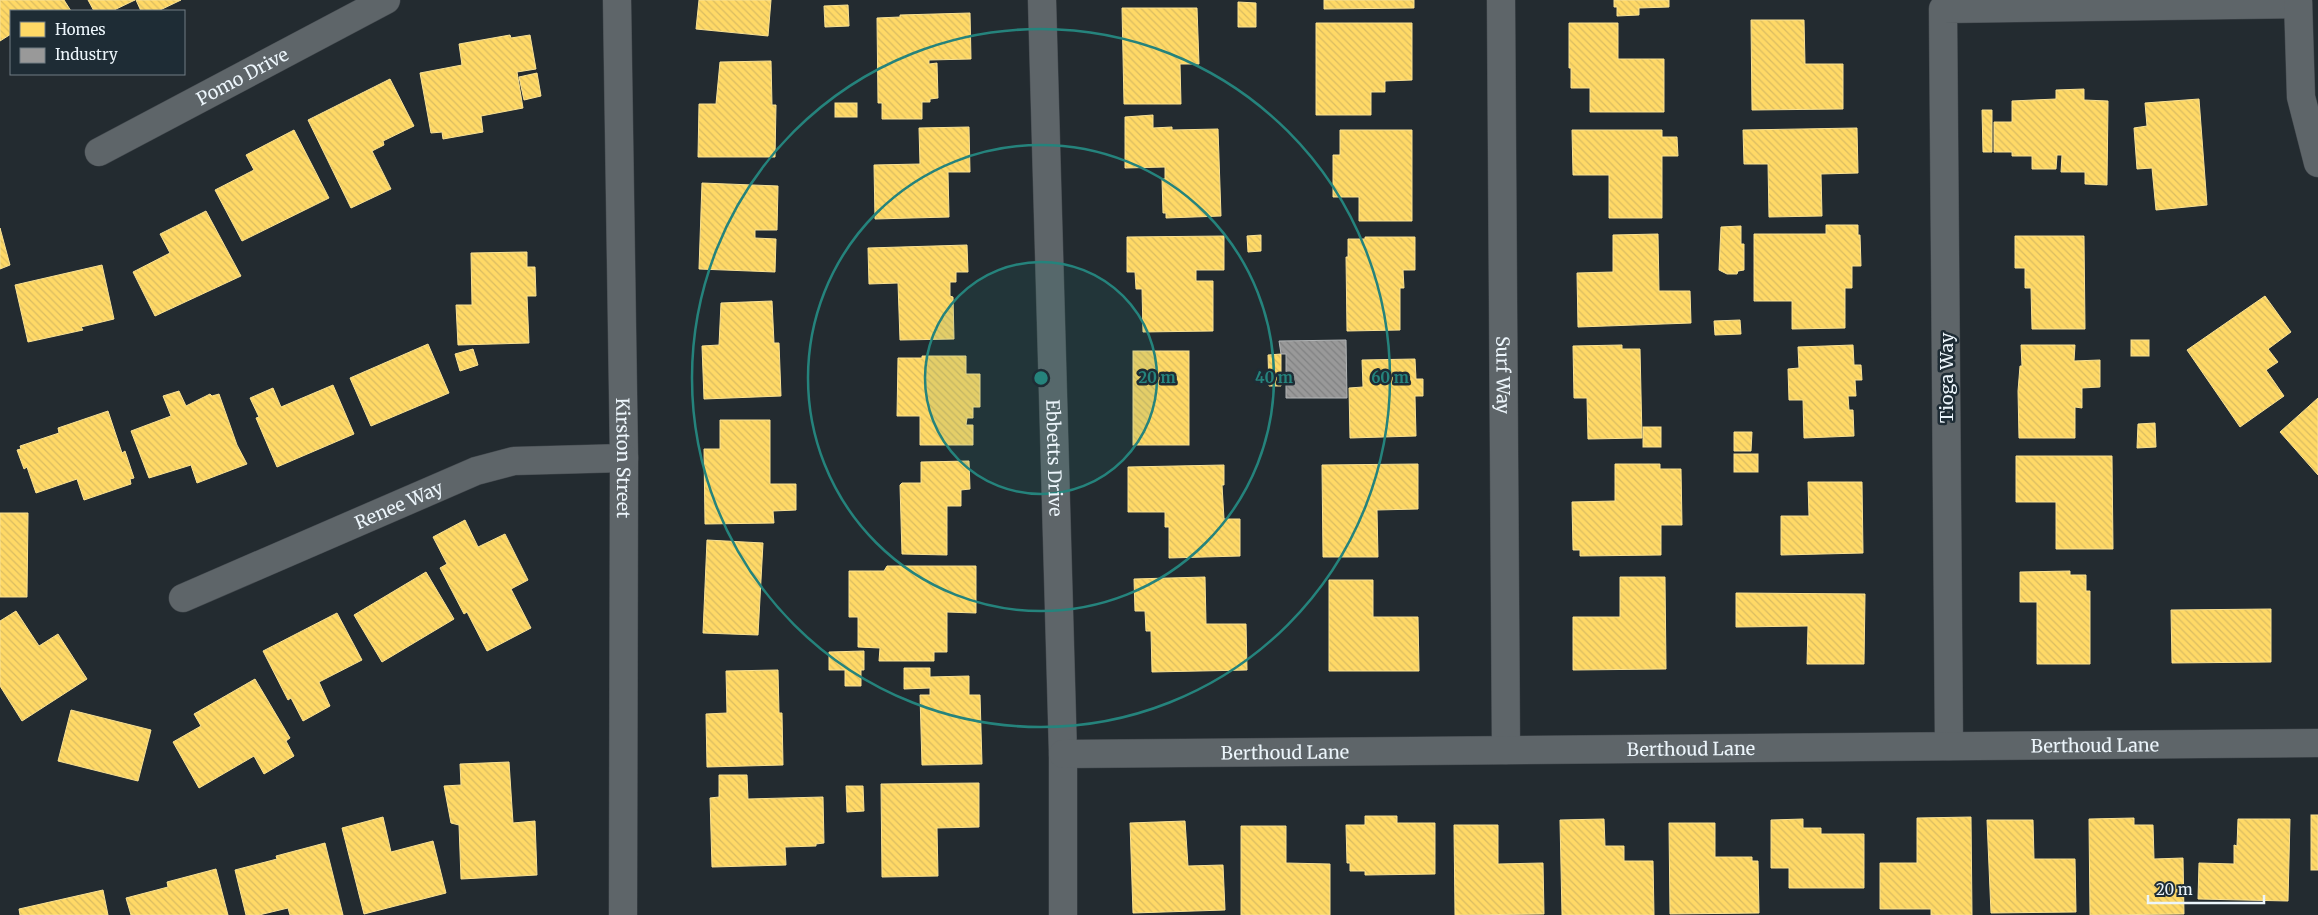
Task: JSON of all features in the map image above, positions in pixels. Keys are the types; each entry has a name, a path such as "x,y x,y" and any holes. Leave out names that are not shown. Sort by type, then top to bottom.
{"street":[{"name":"Pomo Drive","path":"99,152 386,0"},
{"name":"Kirston Street","path":"617,0 624,458 623,915"},
{"name":"Ebbetts Drive","path":"1042,0 1063,754 1063,915"},
{"name":"Surf Way","path":"1501,0 1506,750"},
{"name":"Tioga Way","path":"1949,746 1943,9 2298,2"},
{"path":"2298,2 2301,97 2318,163"},
{"name":"Renee Way","path":"183,598 476,471 514,461 624,458"},
{"name":"Berthoud Lane","path":"1063,754 2318,743"}],"building: Homes":[{"path":"0,0 64,0 70,10 10,10 10,35 0,41"},
{"path":"88,0 135,0 114,10 93,10"},
{"path":"136,0 181,0 160,10 141,10"},
{"path":"699,0 771,0 768,36 696,29"},
{"path":"1324,0 1414,0 1414,8 1324,9"},
{"path":"1614,0 1669,0 1669,7 1639,8 1639,15 1617,16 1617,7 1614,7"},
{"path":"1238,2 1256,3 1256,27 1238,27"},
{"path":"848,5 849,26 825,27 824,6"},
{"path":"1122,8 1197,8 1199,64 1180,64 1181,104 1124,104"},
{"path":"970,13 971,59 929,60 929,64 937,63 938,98 930,99 930,102 922,102 922,119 882,119 882,103 878,103 877,18 900,17 900,15"},
{"path":"1751,20 1804,20 1805,64 1843,64 1843,109 1752,110"},
{"path":"1316,23 1412,23 1412,80 1385,81 1385,92 1371,92 1371,115 1316,115"},
{"path":"1569,23 1618,23 1618,59 1664,59 1664,112 1590,112 1590,88 1571,88"},
{"path":"510,35 511,38 530,35 536,69 517,72 523,108 481,116 483,132 443,139 442,132 431,133 420,73 462,65 459,44"},
{"path":"771,61 772,105 776,105 775,157 698,157 699,104 716,104 720,62"},
{"path":"537,73 541,96 524,100 519,77"},
{"path":"390,79 414,126 383,141 384,145 372,151 391,189 351,208 308,120"},
{"path":"2084,89 2084,100 2108,101 2107,185 2085,184 2085,172 2061,172 2062,155 2057,155 2056,169 2032,169 2032,156 2012,156 2012,152 1994,152 1994,122 2012,122 2012,101 2056,99 2056,90"},
{"path":"2199,99 2207,205 2156,210 2152,168 2137,169 2134,128 2147,126 2145,103"},
{"path":"835,103 857,103 857,117 835,117"},
{"path":"1982,110 1992,110 1992,152 1983,152"},
{"path":"1153,115 1153,128 1172,127 1172,130 1218,129 1221,216 1166,218 1166,213 1163,213 1162,179 1165,179 1165,167 1125,168 1125,117"},
{"path":"969,127 970,172 948,172 949,217 875,219 874,165 920,164 919,128"},
{"path":"1857,128 1858,173 1821,174 1822,216 1769,217 1768,164 1744,164 1743,130"},
{"path":"294,130 329,198 242,241 215,190 254,170 246,155"},
{"path":"1340,130 1412,130 1412,221 1359,221 1359,197 1333,197 1333,155 1340,155"},
{"path":"1572,130 1662,130 1662,137 1677,137 1678,156 1662,156 1662,218 1609,218 1609,175 1573,175"},
{"path":"702,183 778,186 777,230 755,230 755,238 776,239 775,272 699,269"},
{"path":"206,211 241,276 155,316 133,272 170,253 160,234"},
{"path":"1826,225 1858,225 1858,235 1860,235 1861,266 1852,266 1852,288 1845,288 1845,328 1792,329 1792,301 1754,301 1754,234 1826,234"},
{"path":"1741,226 1741,244 1744,244 1744,270 1738,271 1737,274 1727,274 1719,270 1721,227"},
{"path":"0,228 10,265 0,269"},
{"path":"1658,234 1659,291 1690,291 1691,323 1578,327 1577,273 1613,272 1613,235"},
{"path":"1261,235 1261,251 1248,252 1247,236"},
{"path":"1224,236 1224,270 1196,270 1196,281 1213,281 1213,331 1143,332 1142,289 1136,289 1135,272 1127,272 1127,237"},
{"path":"2015,236 2084,236 2085,329 2032,329 2031,288 2025,288 2025,268 2015,268"},
{"path":"1365,237 1415,237 1415,270 1403,270 1404,288 1400,288 1400,330 1347,331 1346,257 1348,257 1348,239 1365,239"},
{"path":"967,245 968,272 956,272 956,282 950,282 950,296 953,297 954,339 900,340 898,283 869,284 868,248"},
{"path":"527,252 527,267 535,267 536,296 527,296 529,343 458,345 456,305 472,305 471,253"},
{"path":"102,265 114,319 81,327 83,330 28,342 15,285"},
{"path":"2265,296 2291,332 2268,349 2278,362 2266,370 2284,396 2240,427 2187,350"},
{"path":"772,301 774,343 779,343 781,396 704,399 702,346 719,345 721,303"},
{"path":"1740,320 1741,334 1715,335 1714,321"},
{"path":"2131,340 2149,340 2149,356 2131,356"},
{"path":"428,344 449,393 371,426 350,378"},
{"path":"1622,345 1622,349 1640,349 1642,438 1588,439 1587,398 1574,398 1573,346"},
{"path":"1853,345 1854,365 1861,365 1862,380 1855,380 1856,396 1848,396 1849,410 1853,410 1854,436 1804,438 1803,400 1789,400 1788,369 1799,368 1798,347"},
{"path":"2021,345 2075,345 2074,361 2100,360 2100,387 2082,388 2082,408 2075,407 2075,438 2019,438 2018,391 2020,366 2022,366"},
{"path":"473,349 478,365 460,371 455,354"},
{"path":"1133,351 1189,351 1189,445 1133,445"},
{"path":"1281,354 1281,386 1269,386 1268,355"},
{"path":"922,356 966,356 966,374 980,374 980,407 973,407 973,418 967,418 966,425 973,425 973,445 920,445 920,416 897,416 898,358 922,358"},
{"path":"1415,359 1416,379 1423,379 1423,396 1415,396 1416,436 1350,438 1349,388 1363,387 1362,360"},
{"path":"333,385 354,434 277,467 256,418 259,417 250,398 273,388 281,407"},
{"path":"179,391 186,406 210,394 212,396 219,394 237,445 247,464 197,483 191,465 149,478 131,431 171,416 163,396"},
{"path":"2318,398 2318,475 2280,432"},
{"path":"108,411 122,453 125,451 134,478 130,479 131,484 84,500 77,479 36,493 27,467 24,469 17,450 21,449 20,446 59,433 58,428"},
{"path":"720,420 770,420 770,484 796,484 796,510 773,511 774,523 705,524 704,449 720,449"},
{"path":"2155,423 2156,447 2137,448 2138,424"},
{"path":"1643,427 1661,427 1661,447 1643,447"},
{"path":"1734,432 1752,432 1751,451 1734,451"},
{"path":"1734,454 1758,454 1758,472 1734,472"},
{"path":"2016,456 2112,456 2113,549 2056,549 2056,502 2016,502"},
{"path":"969,461 970,489 961,490 961,506 947,506 947,555 902,554 900,485 902,483 921,483 921,462"},
{"path":"1418,464 1418,509 1377,510 1378,557 1323,557 1322,465"},
{"path":"1615,464 1660,464 1660,469 1681,469 1682,525 1661,525 1661,555 1580,556 1580,550 1573,550 1572,502 1615,501"},
{"path":"1224,465 1224,485 1222,485 1224,519 1240,519 1240,556 1169,558 1169,527 1165,527 1165,512 1128,512 1128,467"},
{"path":"1808,482 1862,482 1863,553 1781,555 1781,516 1809,516"},
{"path":"0,513 28,513 27,597 0,597"},
{"path":"465,520 478,547 505,534 528,580 511,589 531,628 487,651 467,612 464,614 440,568 447,564 433,537"},
{"path":"707,540 763,543 758,635 703,633"},
{"path":"887,566 976,566 976,613 947,612 947,652 934,652 934,661 879,661 880,648 858,647 858,617 849,617 849,571 884,571"},
{"path":"2070,571 2070,575 2086,575 2086,591 2090,591 2090,664 2037,664 2037,602 2020,602 2020,572"},
{"path":"426,572 454,619 382,662 354,615"},
{"path":"1205,577 1206,624 1246,624 1247,670 1152,672 1151,631 1146,631 1145,611 1135,611 1134,579"},
{"path":"1620,577 1665,577 1666,669 1573,670 1573,617 1620,617"},
{"path":"1329,580 1373,580 1373,617 1418,617 1419,671 1329,671"},
{"path":"1736,593 1865,594 1864,664 1807,664 1808,626 1736,627"},
{"path":"2271,609 2271,662 2172,663 2171,610"},
{"path":"16,611 39,646 58,634 87,679 22,721 0,686 0,621"},
{"path":"337,613 362,660 319,682 330,706 303,721 291,698 288,700 263,651"},
{"path":"864,651 864,670 861,670 861,686 845,686 845,670 829,670 829,652"},
{"path":"904,668 930,668 930,677 969,676 969,695 980,695 982,764 922,765 920,695 930,695 930,688 904,689"},
{"path":"778,670 779,713 782,713 783,765 707,767 706,714 727,713 726,671"},
{"path":"255,679 290,738 286,741 294,756 264,774 254,756 199,788 173,742 201,726 194,714"},
{"path":"71,710 151,730 138,781 58,761"},
{"path":"509,762 513,823 535,821 537,875 461,879 459,825 451,823 444,786 461,785 460,764"},
{"path":"719,775 747,775 748,799 823,797 824,843 816,844 816,846 785,847 786,865 712,867 710,798 719,797"},
{"path":"979,783 979,827 937,828 938,876 882,877 881,784"},
{"path":"846,786 863,786 864,811 847,812"},
{"path":"2311,815 2318,815 2318,870 2311,870"},
{"path":"1365,816 1397,816 1397,823 1435,823 1435,874 1365,875 1365,871 1350,871 1350,863 1347,863 1346,825 1365,825"},
{"path":"383,817 391,852 433,841 446,893 364,914 342,828"},
{"path":"1971,817 1972,915 1931,915 1931,909 1880,909 1880,863 1917,863 1917,818"},
{"path":"2134,818 2134,825 2153,825 2154,859 2183,858 2184,914 2090,915 2089,819"},
{"path":"1604,819 1605,846 1624,846 1624,861 1653,861 1654,915 1562,915 1560,820"},
{"path":"1803,819 1803,828 1821,828 1821,834 1864,834 1864,888 1789,888 1789,868 1771,868 1771,820"},
{"path":"2238,819 2290,819 2288,901 2198,899 2199,863 2234,864 2234,845 2237,846"},
{"path":"1987,820 2033,820 2034,859 2075,859 2076,912 1991,913"},
{"path":"1185,821 1188,866 1223,865 1225,910 1133,913 1130,823"},
{"path":"1669,823 1715,823 1715,857 1752,857 1752,861 1758,861 1759,913 1670,914"},
{"path":"1454,825 1498,825 1498,864 1543,863 1544,914 1455,915"},
{"path":"1241,826 1286,826 1286,863 1330,864 1330,915 1241,915"},
{"path":"325,843 343,915 290,915 288,908 259,915 246,915 235,870 277,859 276,856"},
{"path":"216,869 228,915 131,915 126,898 168,887 167,882"},
{"path":"103,890 108,915 20,915 19,909"}],"building: Industry":[{"path":"1346,340 1347,398 1286,398 1286,354 1281,354 1279,341"}]}
